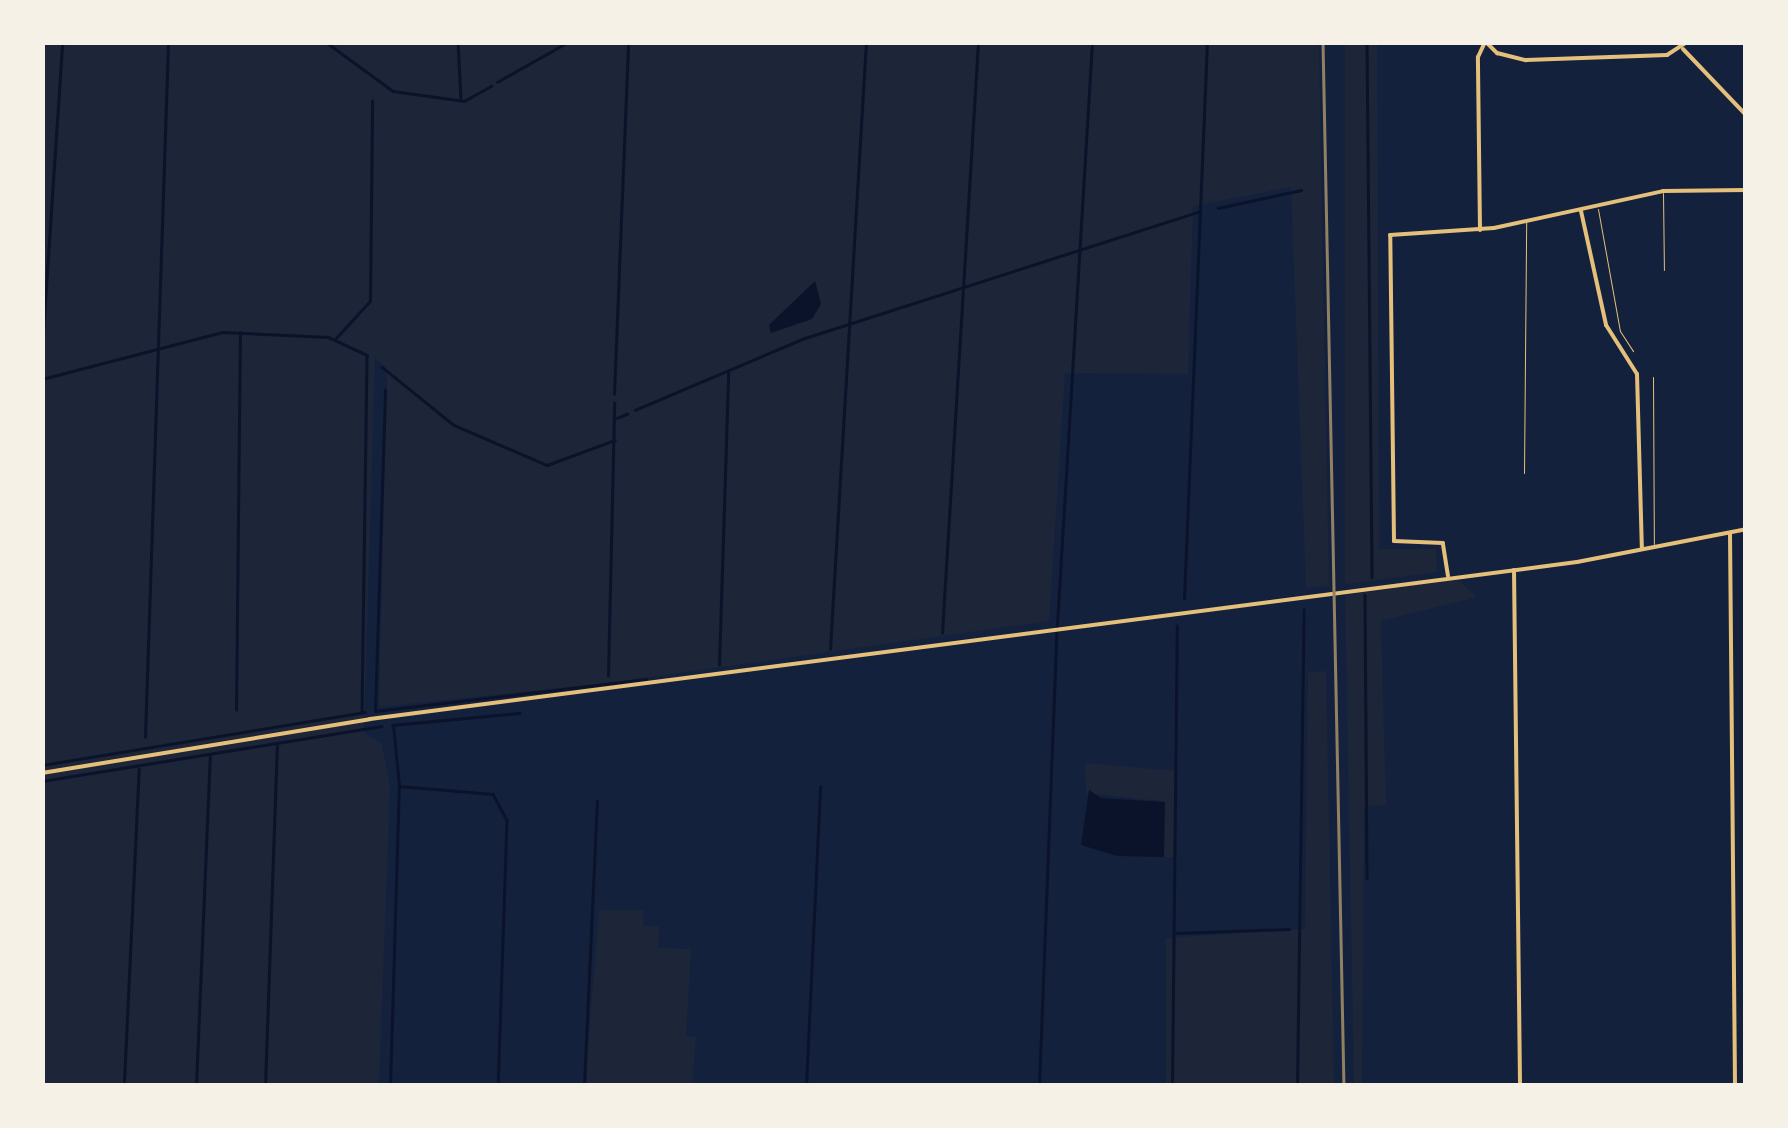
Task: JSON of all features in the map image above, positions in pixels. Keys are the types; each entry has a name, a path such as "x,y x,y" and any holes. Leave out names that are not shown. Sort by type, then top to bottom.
{"street":[{"path":"1480,230 1478,57 1486,42 1497,53 1526,60 1644,57 1685,46 1746,115"},
{"path":"1448,576 1443,543 1394,541 1390,235 1480,230 1663,192 1746,190"},
{"path":"1581,211 1606,325 1637,374 1642,550"},
{"path":"42,773 370,719 1514,570 1642,550 1746,528"},
{"path":"1730,532 1735,1086"},
{"path":"1514,570 1520,1086"}],"lane":[{"path":"1663,192 1664,270"},
{"path":"1598,206 1620,331 1633,351"},
{"path":"1524,473 1526,221"},
{"path":"1653,377 1654,547"}],"shaded area":[{"path":"42,43 1319,43 1329,586 1306,588 1291,187 1193,206 1188,374 1065,373 1049,621 600,684 379,707 387,368 375,358 364,732 382,744 390,788 379,1085 43,1085"},
{"path":"1345,43 1377,43 1379,549 1436,549 1437,572 1345,584"},
{"path":"815,281 821,304 812,319 771,333 769,325"},
{"path":"1457,580 1477,597 1381,621 1386,805 1364,806 1362,1085 1354,1085 1345,595"},
{"path":"1326,671 1334,1085 1166,1085 1166,938 1305,929 1308,672"},
{"path":"1085,763 1175,771 1174,858 1164,857 1161,801 1086,793"},
{"path":"1089,790 1101,798 1165,802 1164,857 1117,856 1081,845"},
{"path":"599,910 643,910 643,926 659,926 658,948 691,949 686,1036 696,1037 692,1085 585,1085"}],"waterway":[{"path":"42,347 62,42"},
{"path":"145,737 168,42"},
{"path":"326,42 393,91 464,101 491,86"},
{"path":"458,42 461,100"},
{"path":"497,82 568,42"},
{"path":"614,394 628,42"},
{"path":"830,649 866,42"},
{"path":"942,633 978,42"},
{"path":"1039,1086 1056,641 1092,42"},
{"path":"1184,599 1207,42"},
{"path":"1367,42 1372,577"},
{"path":"336,338 370,301 372,101"},
{"path":"1218,208 1301,190"},
{"path":"635,410 805,338 1198,212"},
{"path":"42,379 222,332 328,337 367,355 362,713"},
{"path":"236,710 240,333"},
{"path":"382,367 454,425 547,465 615,440"},
{"path":"719,665 728,371"},
{"path":"375,711 385,390"},
{"path":"608,676 614,403"},
{"path":"617,418 627,414"},
{"path":"1365,595 1367,878"},
{"path":"1297,1086 1304,610"},
{"path":"1172,1086 1177,626"},
{"path":"375,711 646,679"},
{"path":"42,765 365,712"},
{"path":"392,725 519,713"},
{"path":"390,1086 399,786 393,725"},
{"path":"42,781 382,726"},
{"path":"265,1086 277,744"},
{"path":"196,1086 210,755"},
{"path":"124,1082 139,769"},
{"path":"399,786 493,794 507,820 498,1086"},
{"path":"806,1086 820,787"},
{"path":"584,1086 597,801"},
{"path":"1175,933 1289,929"}],"railway":[{"path":"1323,42 1344,1086"}]}
